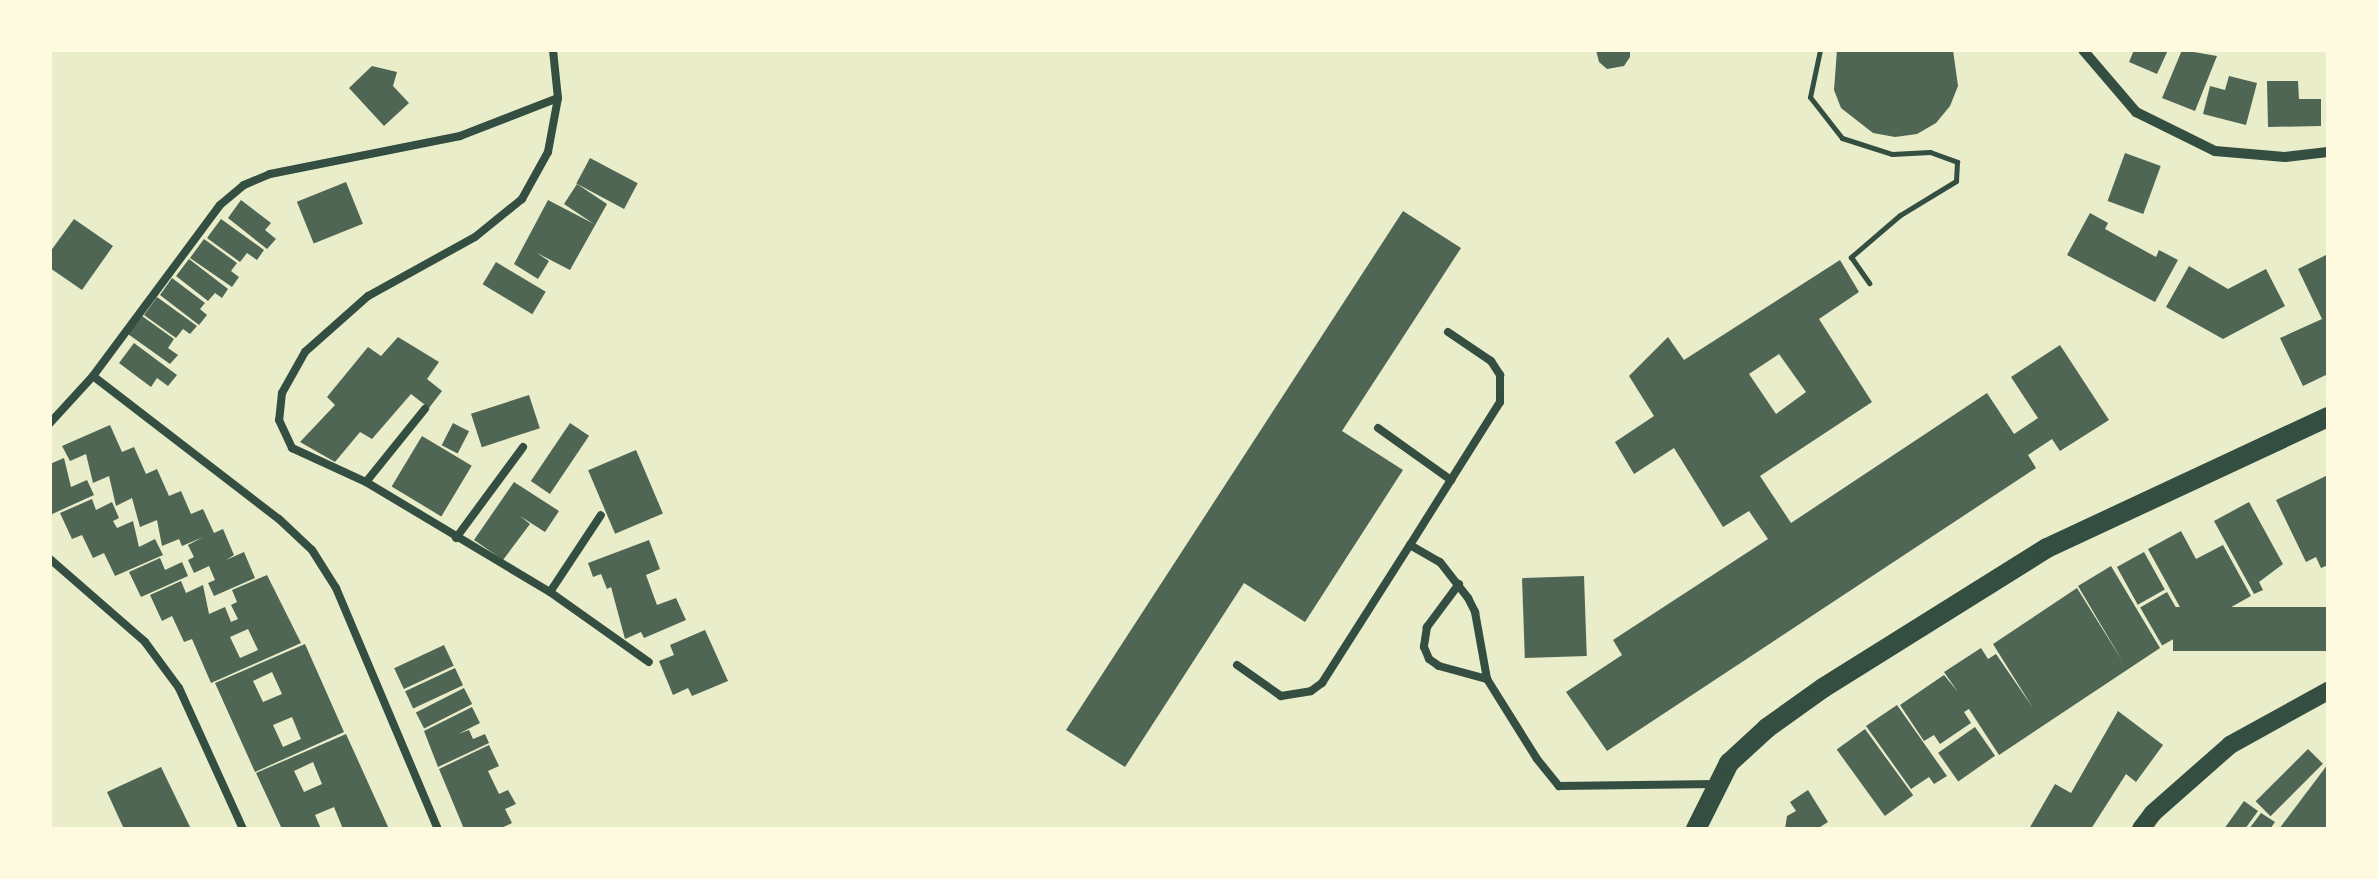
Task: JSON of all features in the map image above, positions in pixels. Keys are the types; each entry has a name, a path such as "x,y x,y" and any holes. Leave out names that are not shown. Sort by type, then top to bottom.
{"main road":[{"path":"1696,829 1716,784 1730,764 1767,728 2047,548 2328,417"}],"street":[{"path":"2083,50 2136,112 2215,151 2285,157 2328,152"},
{"path":"2142,829 2153,813 2230,745 2328,691"}],"lane":[{"path":"553,50 558,98 548,152 522,199 475,237 368,296 305,352 282,394 279,420 292,448 366,482 550,592 650,662"},
{"path":"50,423 93,376 220,206 244,185 270,174 460,136 558,98"},
{"path":"1237,665 1281,696 1311,691 1322,683 1410,545 1500,402 1502,388 1491,360 1448,332"},
{"path":"93,376 279,519 312,550 336,588 438,829"},
{"path":"366,482 425,410"},
{"path":"1378,428 1451,480"},
{"path":"456,538 523,447"},
{"path":"550,592 601,515"},
{"path":"1410,545 1440,562 1459,584 1475,612 1487,679 1536,759 1559,786 1716,784"},
{"path":"50,559 145,642 179,688 244,829"},
{"path":"1459,584 1427,627 1424,647 1428,658 1439,666 1487,679"}],"path":[{"path":"1820,50 1810,97 1842,138 1892,154 1930,152 1957,162 1956,181 1900,215 1851,257 1869,283"}],"building":[{"path":"1596,50 1630,50 1630,57 1624,66 1607,69 1599,62"},
{"path":"1837,50 1953,50 1958,86 1950,106 1936,123 1917,134 1895,137 1873,133 1841,108 1834,90"},
{"path":"2134,50 2168,50 2157,74 2129,62"},
{"path":"2182,50 2217,56 2195,111 2162,98"},
{"path":"372,66 397,72 393,86 409,103 384,126 349,88"},
{"path":"2229,76 2257,83 2246,125 2203,114 2210,86 2225,90"},
{"path":"2267,81 2298,81 2299,99 2321,99 2321,126 2268,127"},
{"path":"2125,153 2161,166 2143,214 2108,201"},
{"path":"590,158 638,183 624,209 576,184"},
{"path":"346,182 363,224 314,244 297,202"},
{"path":"577,184 607,204 570,270 537,253 549,261 538,279 514,264 548,200 594,224 564,204"},
{"path":"241,200 271,223 265,230 276,239 267,249 228,218"},
{"path":"1403,211 1461,248 1342,431 1403,470 1305,622 1244,583 1125,767 1066,730"},
{"path":"2090,213 2108,223 2105,229 2156,257 2159,250 2178,260 2155,302 2067,255"},
{"path":"74,219 113,246 82,290 50,268 50,252"},
{"path":"221,219 264,250 257,260 247,253 240,262 207,238"},
{"path":"204,239 237,263 231,271 239,277 232,287 190,258"},
{"path":"2328,254 2328,374 2303,386 2280,338 2322,319 2298,269"},
{"path":"189,259 228,289 222,298 215,293 208,301 176,276"},
{"path":"1840,260 1859,292 1819,319 1872,402 1760,476 1791,523 1987,393 2014,434 2038,418 2011,377 2060,345 2109,420 2060,451 2052,439 2028,455 2036,468 1607,751 1566,692 1622,655 1613,640 1768,539 1749,511 1723,527 1674,448 1634,474 1615,442 1654,416 1629,376 1668,337 1684,360","holes":["1779,354 1806,392 1776,414 1749,374"]},
{"path":"496,262 546,292 532,314 483,284"},
{"path":"2189,266 2228,289 2266,269 2285,306 2223,339 2166,307"},
{"path":"172,278 205,303 200,309 207,315 199,325 160,295"},
{"path":"157,297 197,326 190,334 183,329 176,338 144,315"},
{"path":"142,316 174,339 168,348 178,355 170,364 128,334"},
{"path":"398,337 439,362 427,379 442,391 429,408 411,394 372,439 360,432 335,462 300,442 335,405 327,397 368,347 381,356"},
{"path":"134,343 177,375 168,386 157,378 151,387 119,363"},
{"path":"529,395 540,428 482,447 471,414"},
{"path":"453,423 469,431 458,453 442,445"},
{"path":"570,423 589,436 550,494 531,481"},
{"path":"110,425 122,452 134,447 146,474 157,469 169,496 181,491 191,514 203,509 214,533 223,529 234,555 226,560 244,552 255,578 214,596 208,583 215,580 209,566 194,573 188,560 194,557 188,545 203,537 182,546 179,539 162,546 157,520 140,527 132,498 116,506 109,476 93,483 86,454 70,461 62,446"},
{"path":"422,436 472,466 441,516 392,487"},
{"path":"636,450 663,514 615,534 588,470"},
{"path":"64,458 71,487 87,480 94,495 50,515 50,464"},
{"path":"2328,475 2328,565 2321,568 2316,557 2306,562 2276,500"},
{"path":"514,482 559,511 545,532 520,516 530,524 503,560 474,540"},
{"path":"92,499 96,510 112,502 119,518 113,521 117,528 133,521 139,547 155,539 163,555 115,576 104,553 93,558 82,535 72,539 60,513"},
{"path":"2249,502 2283,564 2259,582 2263,590 2254,594 2214,521"},
{"path":"2181,531 2196,559 2223,545 2251,596 2192,629 2148,549"},
{"path":"649,540 660,569 646,575 657,605 676,598 686,620 644,638 641,632 625,639 611,587 607,589 601,574 593,577 588,563"},
{"path":"2144,552 2165,590 2138,605 2117,567"},
{"path":"160,558 165,570 182,562 188,576 141,597 129,572"},
{"path":"2111,566 2160,648 1999,755 1969,709 1964,712 1971,723 1940,744 1934,735 1924,741 1900,705 1944,675 1958,692 1944,672 1981,648 1988,659 1996,654 2033,708 1993,644 2077,588 2123,662 2078,586"},
{"path":"267,575 301,643 211,683 192,639 184,642 172,616 162,621 150,595 181,581 186,593 203,585 209,614 225,607 231,622 238,619 231,605 237,602 232,590","holes":["248,629 258,650 240,658 230,637"]},
{"path":"1584,576 1587,656 1525,658 1522,578"},
{"path":"2167,592 2189,630 2162,646 2140,608"},
{"path":"2173,607 2328,607 2328,651 2173,651"},
{"path":"705,630 728,681 692,696 688,688 673,695 659,661 674,655 670,645"},
{"path":"305,644 344,732 255,772 215,683","holes":["272,672 282,694 263,702 253,681","292,717 301,739 283,747 273,725"]},
{"path":"444,645 454,666 404,689 394,668"},
{"path":"455,668 463,685 413,708 405,691"},
{"path":"464,688 472,704 424,729 416,713"},
{"path":"1897,705 1947,776 1934,784 1929,777 1911,789 1866,726"},
{"path":"472,707 480,723 458,734 469,730 473,739 485,734 489,743 438,767 424,731"},
{"path":"2118,711 2163,745 2136,782 2126,774 2091,829 2029,829 2055,784 2071,793"},
{"path":"1975,727 1995,756 1958,781 1938,753"},
{"path":"1865,729 1913,795 1885,816 1837,750"},
{"path":"346,734 389,829 343,829 334,807 315,815 321,829 282,829 256,773","holes":["313,762 322,784 304,792 294,771"]},
{"path":"489,745 499,766 488,771 499,794 508,790 516,804 505,809 512,823 499,829 464,829 439,769"},
{"path":"2308,749 2323,764 2271,816 2256,801"},
{"path":"2328,764 2328,829 2279,829"},
{"path":"161,767 191,829 124,829 107,792"},
{"path":"1808,790 1828,822 1817,829 1785,829 1787,816 1796,811 1790,802"},
{"path":"2244,801 2258,811 2245,829 2224,829"},
{"path":"2261,813 2275,822 2270,829 2249,829"}]}
